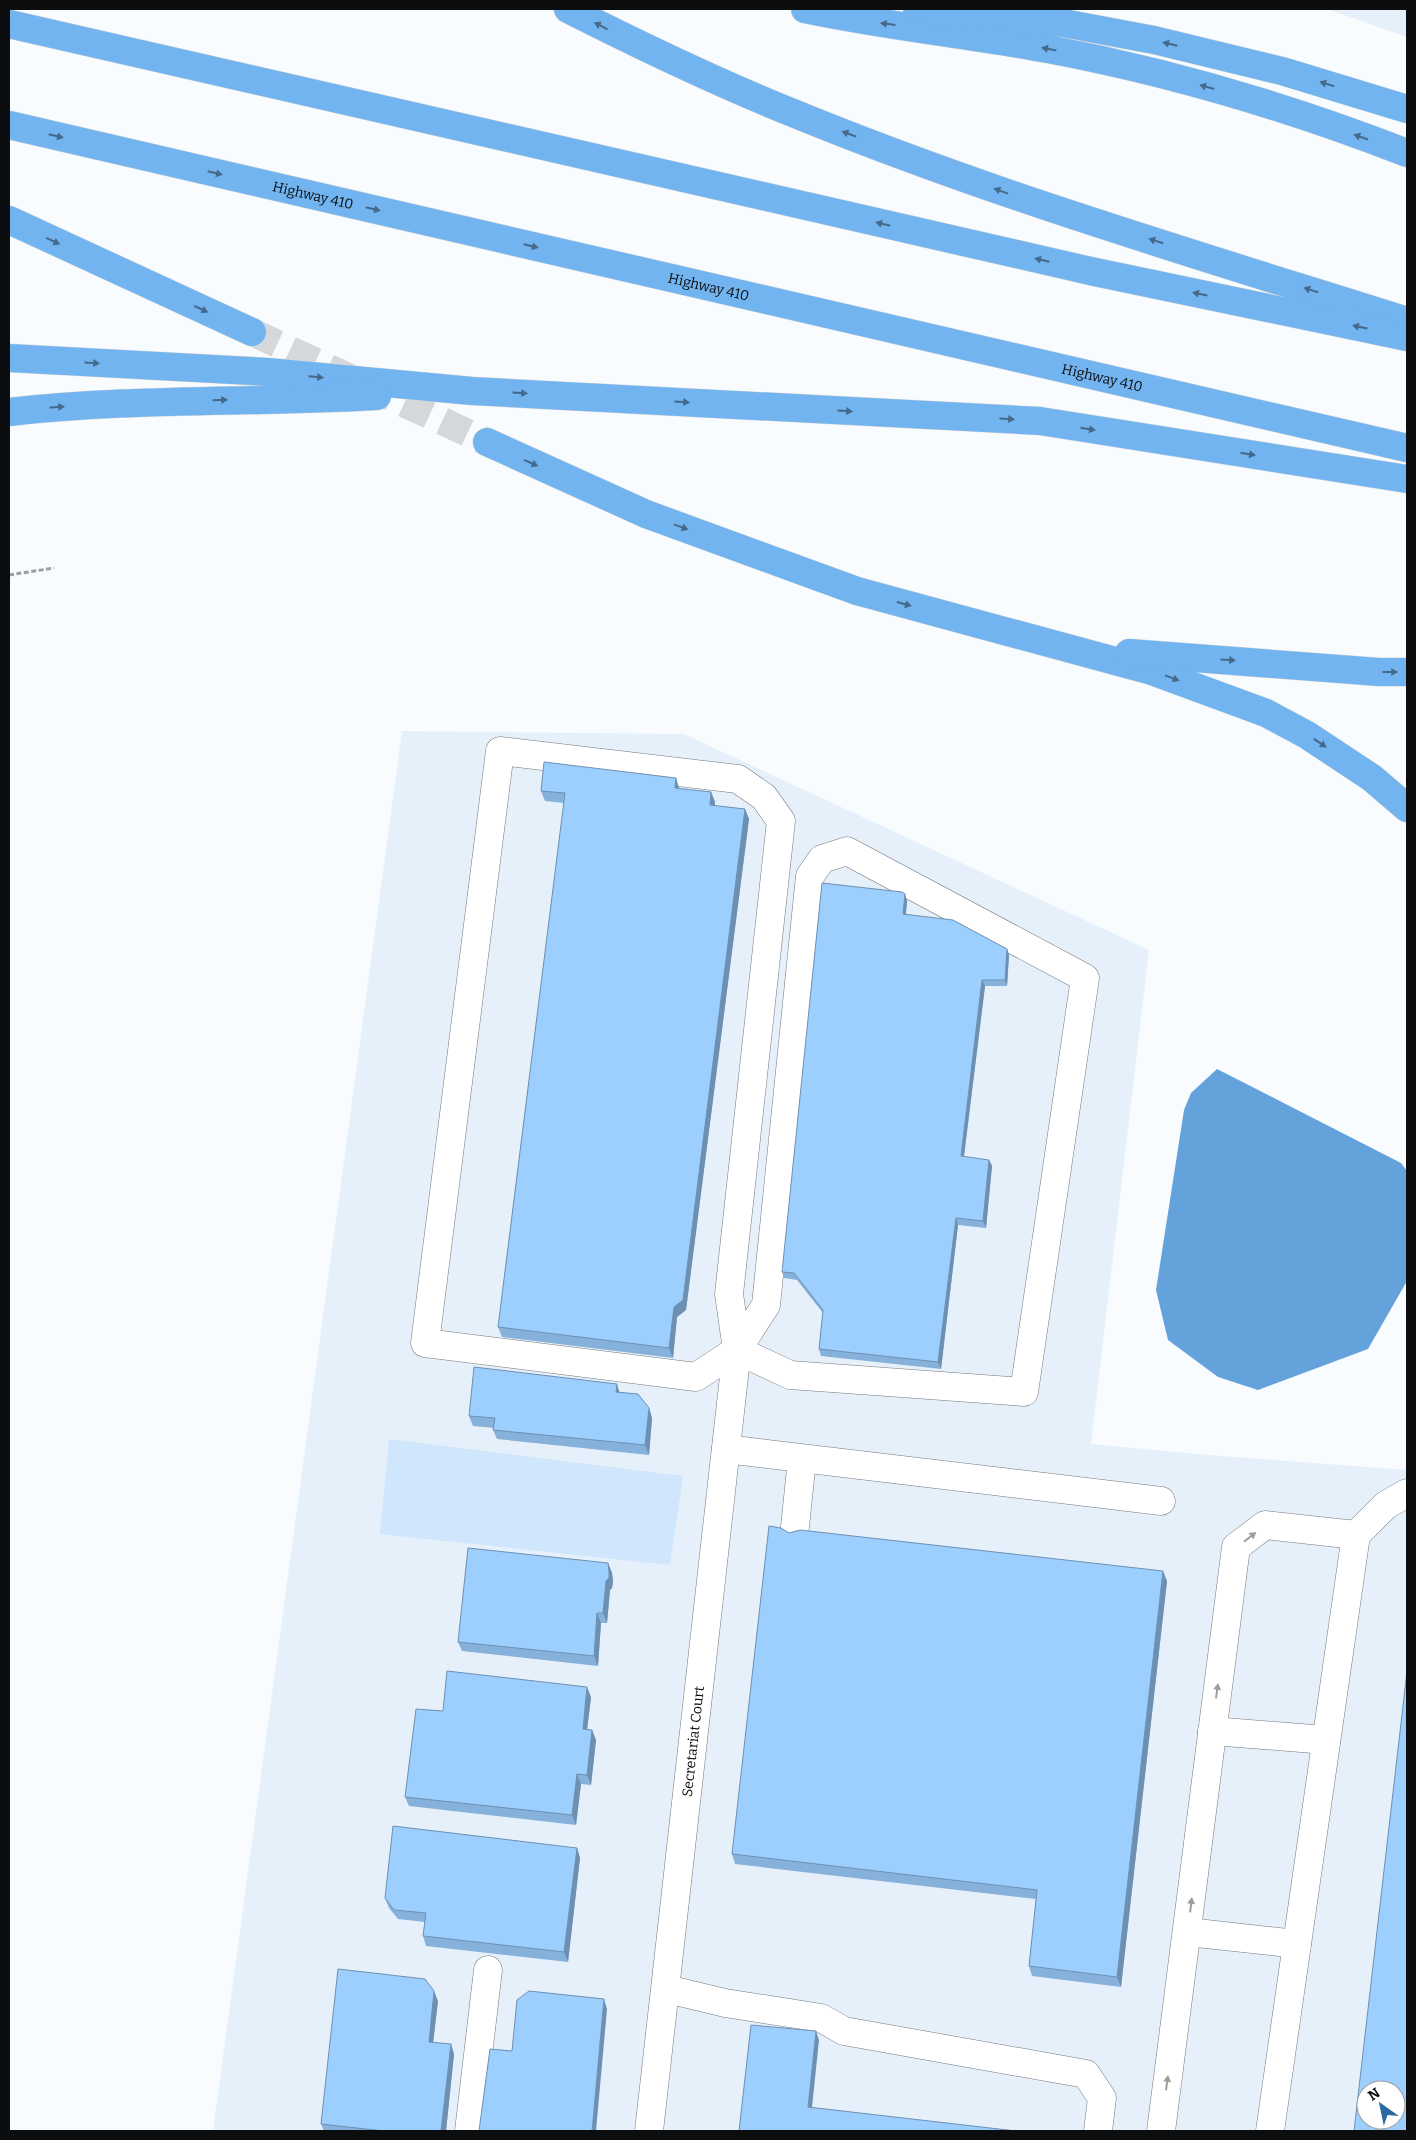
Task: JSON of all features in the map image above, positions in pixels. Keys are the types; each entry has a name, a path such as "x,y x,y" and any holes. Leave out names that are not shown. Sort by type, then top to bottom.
{"highway":[{"path":"568,9 634,42 792,113 956,175 1050,208 1407,321"},
{"path":"805,9 863,21 1019,44 1139,68 1268,105 1407,153"},
{"path":"917,9 1043,21 1154,40 1282,71 1407,109"},
{"path":"9,24 1095,272 1407,337"},
{"name":"Highway 410","path":"9,125 1407,448"},
{"path":"9,220 252,332"},
{"path":"9,358 268,372 472,391 1040,421 1407,479"},
{"path":"9,412 148,401 320,399 472,391"},
{"path":"487,442 646,514 857,591 1152,671 1266,713 1308,735 1372,778 1407,808"},
{"path":"1075,649 1379,672 1407,672"}],"street":[{"path":"737,1350 729,1294 781,821 764,797 738,779 500,751 426,1343 696,1377 737,1350 766,1305 810,876 822,858 847,851 1084,978 1024,1392 790,1375 737,1350"},
{"name":"Secretariat Court","path":"650,2131 737,1350"},
{"path":"726,1449 1161,1501"},
{"path":"795,1527 802,1458"},
{"path":"1270,2131 1356,1535 1386,1505 1407,1493"},
{"path":"1161,2131 1236,1547 1265,1525 1356,1535"},
{"path":"1212,1731 1326,1740"},
{"path":"1188,1932 1297,1944"},
{"path":"470,2131 488,1970"},
{"path":"667,1989 725,2003 821,2018 844,2031 1086,2074 1102,2098 1098,2131"}],"path":[{"path":"9,575 54,568"}],"shaded area":[{"path":"1327,9 1407,9 1407,37"},
{"path":"402,731 684,734 1149,950 1091,1444 1407,1470 1407,2131 213,2131"},
{"path":"389,1439 683,1476 670,1565 380,1534"}],"water":[{"path":"1217,1069 1401,1163 1407,1171 1407,1281 1368,1349 1258,1390 1218,1377 1168,1340 1156,1290 1184,1110 1191,1093"}],"building":[{"path":"544,762 676,778 675,788 711,792 710,805 745,809 683,1300 674,1307 669,1348 498,1327 565,793 541,791"},
{"path":"822,883 902,892 905,894 903,914 953,920 1007,949 1005,980 982,980 961,1156 989,1160 983,1221 956,1218 938,1362 819,1349 823,1310 794,1273 782,1272"},
{"path":"474,1367 617,1384 616,1392 638,1394 649,1408 645,1445 493,1430 495,1418 469,1416"},
{"path":"769,1526 781,1528 789,1533 800,1530 1163,1571 1117,1977 1029,1966 1037,1890 732,1854"},
{"path":"468,1548 608,1563 609,1578 606,1581 603,1613 597,1613 594,1656 458,1642"},
{"path":"447,1671 587,1687 583,1729 592,1730 587,1775 577,1774 572,1815 405,1797 416,1709 443,1711"},
{"path":"1407,1671 1407,2131 1354,2131 1356,2114 1356,2130 1406,2130 1406,2080 1360,2080"},
{"path":"393,1826 577,1848 564,1952 423,1936 426,1913 394,1910 385,1898"},
{"path":"338,1969 425,1979 434,1991 429,2042 451,2044 441,2131 384,2131 321,2124"},
{"path":"529,1991 604,1999 592,2131 479,2131 490,2049 512,2051 517,2000"},
{"path":"751,2025 816,2031 808,2107 1016,2131 739,2131"}],"tunnel":[{"path":"252,332 487,442"}]}
